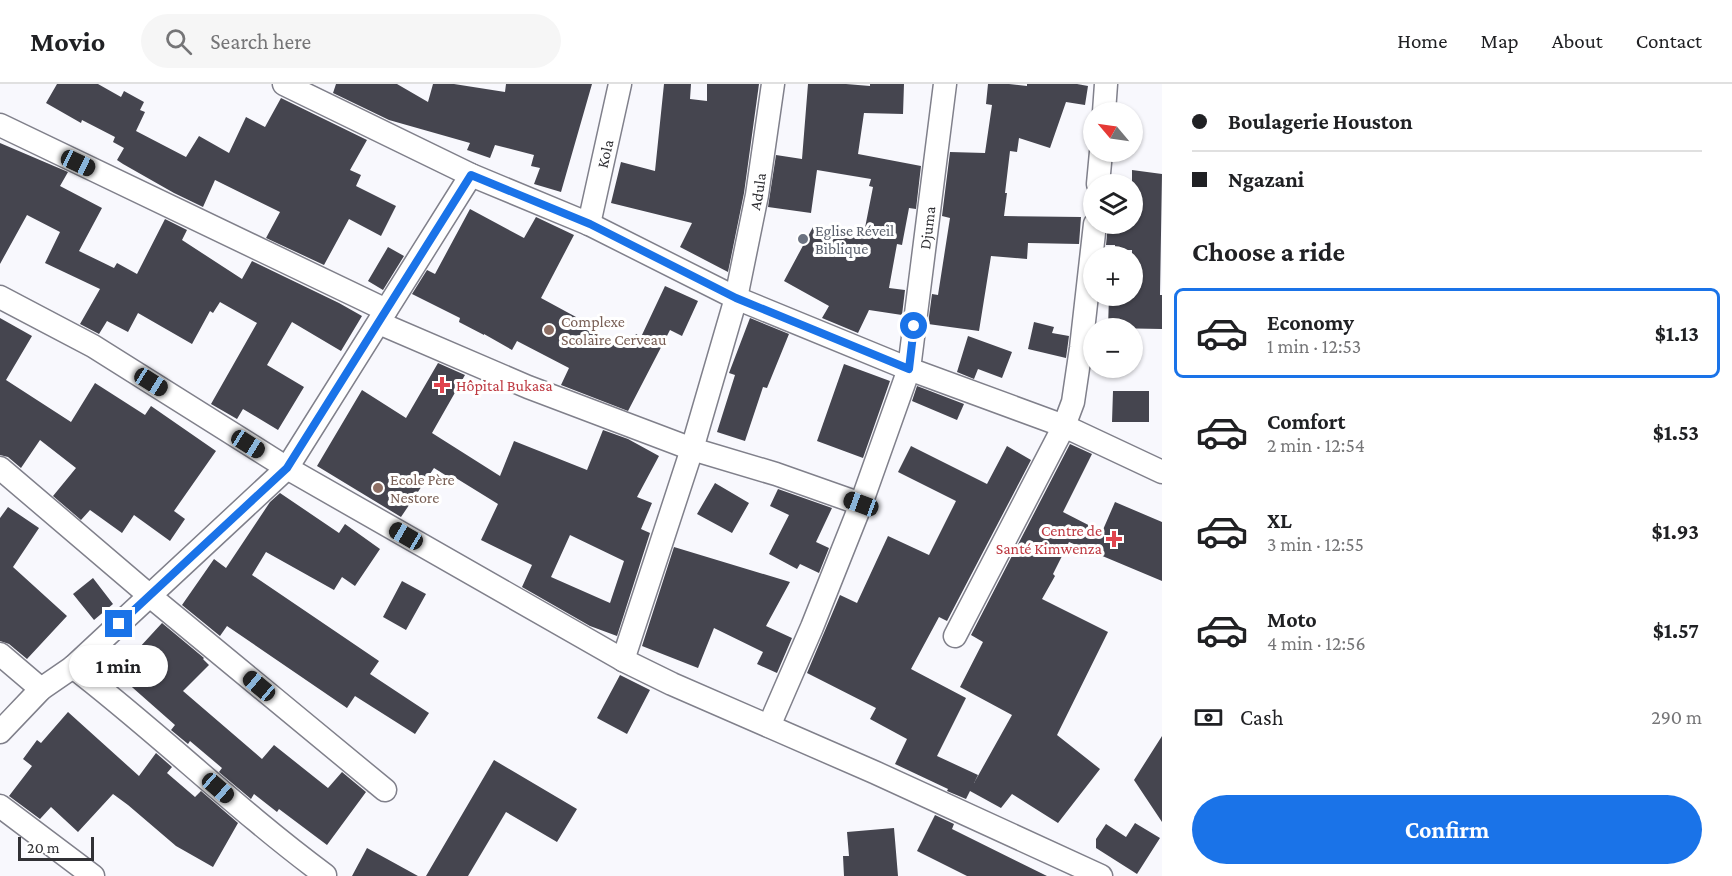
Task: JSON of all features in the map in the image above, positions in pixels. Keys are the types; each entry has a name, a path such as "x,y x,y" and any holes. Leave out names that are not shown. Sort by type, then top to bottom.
{"street":[{"path":"284,84 471,175 590,224 736,298 909,369 1064,426 1162,472"},
{"name":"Kola","path":"590,224 620,84"},
{"name":"Adula","path":"623,660 692,449 736,298 757,195 773,84"},
{"name":"Djuma","path":"769,726 812,627 861,504 909,369 945,84"},
{"path":"1105,102 1106,84"},
{"path":"0,125 528,387 692,449 776,474 861,504"},
{"path":"0,732 41,689 73,667 287,468 471,175"},
{"path":"955,636 1064,426 1073,402 1094,234"},
{"path":"0,297 93,346 287,468 623,660 1101,876"},
{"path":"0,468 150,596 385,790"},
{"path":"0,654 41,689"},
{"path":"73,667 116,700 284,844 325,875"},
{"path":"0,806 93,876"}],"building":[{"path":"57,84 98,84 121,97 124,91 144,102 140,110 145,112 136,131 186,157 199,136 229,153 246,117 265,127 281,98 367,140 350,170 361,175 356,186 396,206 381,236 349,219 324,265 266,238 280,212 215,180 203,207 117,160 124,148 113,142 115,137 82,120 81,123 46,103"},
{"path":"336,84 397,84 428,102 433,84 454,84 505,92 506,84 592,84 561,192 534,184 540,168 531,166 534,155 495,145 490,158 467,150 470,143 389,120 333,93"},
{"path":"664,84 691,84 690,99 707,101 707,84 759,84 744,193 728,272 680,247 692,223 611,203 621,162 655,171"},
{"path":"808,84 870,86 870,84 904,84 903,114 864,113 858,154 921,166 916,209 909,208 902,245 897,244 889,288 905,290 902,315 869,310 858,333 822,318 829,306 784,281 813,227 864,233 873,187 869,186 871,179 817,170 811,213 768,207 776,155 802,159"},
{"path":"988,84 1088,86 1083,105 1066,102 1050,148 1019,138 1017,152 1010,151 1005,193 1007,193 1004,216 1081,217 1079,244 1028,243 1027,259 991,256 979,331 928,324 932,294 938,295 950,218 942,216 950,152 985,153 992,105 986,104"},
{"path":"0,143 68,172 60,186 102,208 79,251 114,268 117,263 137,274 165,219 187,230 182,240 242,279 252,261 362,316 341,351 292,322 267,365 304,387 278,430 243,409 237,419 211,404 257,323 220,302 213,313 210,311 192,344 138,313 128,332 107,321 99,334 80,324 100,289 45,263 60,232 27,215 0,264"},
{"path":"1132,170 1162,174 1160,295 1162,295 1162,329 1143,329 1143,318 1108,318 1109,306 1143,306 1143,246 1106,245 1107,234 1143,234 1143,174 1132,174"},
{"path":"470,209 524,238 536,217 574,235 541,298 576,317 572,324 629,348 636,334 641,337 665,286 698,301 682,336 670,330 628,411 561,385 569,368 517,341 512,350 459,322 460,318 412,294 427,270 435,274"},
{"path":"388,247 404,256 383,290 368,281"},
{"path":"0,318 32,336 6,380 71,422 95,383 145,415 151,406 216,451 174,511 185,519 170,541 134,515 122,533 90,510 81,520 53,496 76,468 40,440 21,468 8,457 0,455"},
{"path":"750,318 789,334 767,388 763,387 745,441 717,432 735,375 729,373"},
{"path":"1034,322 1054,327 1052,333 1069,336 1066,358 1028,349"},
{"path":"968,336 1012,352 1002,378 978,369 974,379 957,372"},
{"path":"438,363 465,375 432,433 500,476 514,441 587,470 603,430 628,439 659,456 637,497 652,503 641,529 650,533 617,636 590,626 522,587 532,565 481,540 498,504 451,475 450,478 434,468 401,517 317,466 362,390 406,418","holes":["570,535 624,561 610,603 551,577"]},
{"path":"844,364 890,381 863,458 817,441"},
{"path":"917,386 964,404 957,420 912,401"},
{"path":"1113,391 1149,391 1149,422 1112,422"},
{"path":"1070,444 1092,454 1063,512 1102,532 1115,502 1162,522 1162,581 1069,542 1053,574 1055,576 1042,599 1108,632 1057,735 1100,769 1058,823 1012,794 1001,808 970,791 966,799 895,764 907,739 870,719 876,708 807,673 840,595 857,603 888,536 929,555 956,501 898,472 911,446 987,484 1007,446 1031,460 947,621 939,617 911,669 966,698 937,756 978,775 974,783 1012,715 960,687 983,642 971,635"},
{"path":"715,483 749,503 732,533 697,514"},
{"path":"778,489 832,508 816,542 829,548 819,573 800,564 797,569 769,554 789,515 770,506"},
{"path":"280,493 339,533 345,524 380,549 355,586 342,577 334,590 266,552 252,575 379,661 370,674 429,713 415,734 355,696 347,708 227,626 220,636 182,605 214,559 226,568 270,502"},
{"path":"8,507 39,528 13,567 67,616 27,659 9,644 0,641 0,518"},
{"path":"674,547 790,582 766,626 792,638 777,673 757,664 763,652 714,628 698,668 642,646"},
{"path":"93,578 113,604 94,620 73,594"},
{"path":"402,581 426,594 406,630 383,617"},
{"path":"162,623 204,658 209,665 183,691 262,759 274,745 328,788 342,772 366,792 327,845 279,809 277,812 254,794 251,799 219,772 222,768 190,741 188,744 171,730 175,725 116,673"},
{"path":"620,675 650,690 627,734 597,718"},
{"path":"68,712 139,776 156,753 172,767 167,773 195,797 201,791 238,823 213,867 176,846 113,794 78,832 51,807 40,819 9,796 32,766 23,759 37,740 41,743"},
{"path":"1162,736 1162,822 1134,780"},
{"path":"494,760 577,809 557,842 506,812 468,876 426,876"},
{"path":"935,815 954,824 952,829 1047,876 967,876 917,851"},
{"path":"1135,823 1160,838 1137,874 1096,848 1096,839 1106,824 1126,837"},
{"path":"894,828 898,876 844,876 843,856 849,856 847,832"},
{"path":"367,848 418,876 352,876"}],"place":[{"name":"Eglise Réveil Biblique","path":"803,239"},
{"name":"Complexe Scolaire Cerveau","path":"549,330"},
{"name":"Hôpital Bukasa","path":"442,385"},
{"name":"Ecole Père Nestore","path":"378,488"},
{"name":"Centre de Santé Kimwenza","path":"1114,539"}],"route":[{"path":"119,624 287,468 471,175 590,224 736,298 909,369 914,326"}]}
